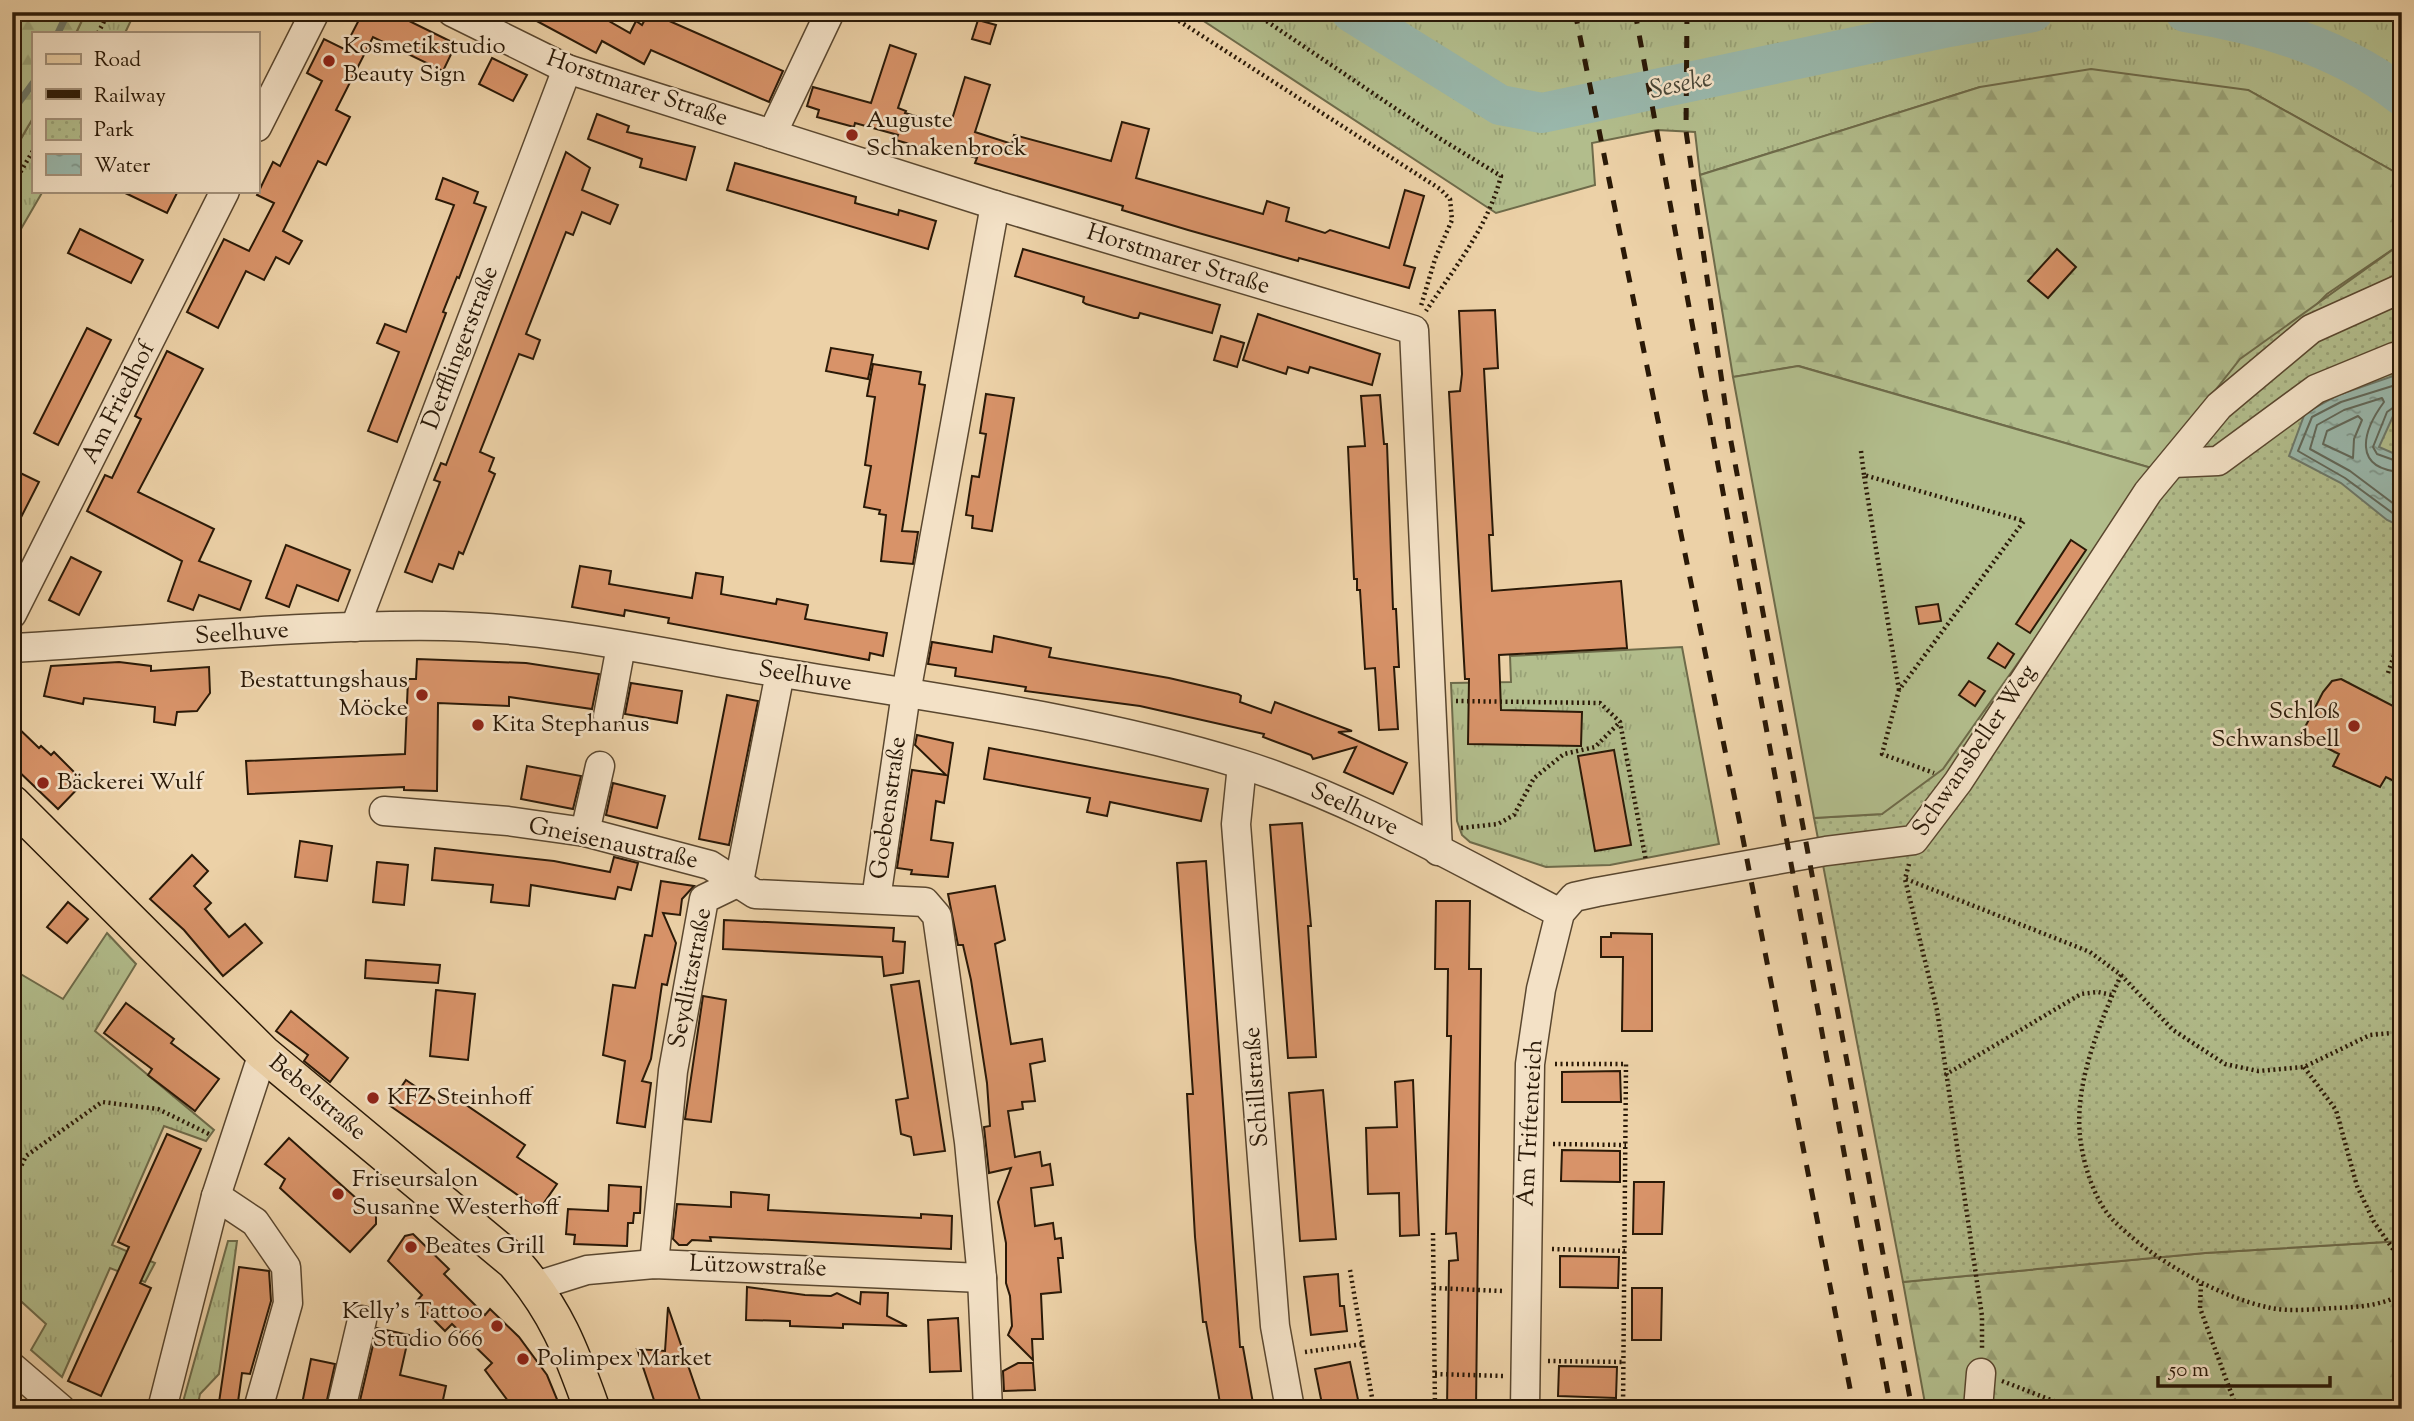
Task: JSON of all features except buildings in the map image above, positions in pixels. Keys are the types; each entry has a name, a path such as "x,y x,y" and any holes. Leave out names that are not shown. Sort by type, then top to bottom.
{"main road":[{"name":"Bebelstraße","path":"12,803 263,1053 514,1262 536,1286 566,1335 592,1409"}],"street":[{"path":"259,123 315,12"},
{"name":"Horstmarer Straße","path":"452,12 567,69 995,205 1414,330"},
{"path":"772,134 830,12"},
{"name":"Derfflingerstraße","path":"355,627 567,69"},
{"name":"Am Friedhof","path":"12,614 224,192"},
{"name":"Goebenstraße","path":"988,1409 982,1278 969,1142 937,916 925,902 876,899 906,693 995,205"},
{"name":"Schwansbeller Weg","path":"1914,840 1958,782 2148,492 2219,406 2311,329 2402,289"},
{"path":"1414,330 1437,841"},
{"path":"2173,463 2218,461 2316,389 2394,357 2402,357"},
{"name":"Seelhuve","path":"12,648 355,627 448,626 543,634 906,693 1073,723 1242,765 1342,801 1437,841 1560,913"},
{"path":"608,716 621,646"},
{"name":"Seydlitzstraße","path":"654,1264 673,1071 704,899 739,882 780,673"},
{"name":"Schillstraße","path":"1242,765 1237,824 1275,1326 1290,1409"},
{"path":"585,832 600,766"},
{"name":"Gneisenaustraße","path":"384,811 508,821 585,832 710,865 755,894 876,899"},
{"path":"1560,913 1574,897 1826,851 1914,840"},
{"name":"Am Triftenteich","path":"1524,1409 1530,1064 1541,989 1560,913"},
{"path":"162,1409 216,1196 263,1053"},
{"path":"216,1196 256,1222 286,1267 288,1303 258,1409"},
{"name":"Lützowstraße","path":"536,1286 587,1270 654,1264 982,1278"},
{"path":"341,1409 362,1320"},
{"path":"12,1367 61,1409"},
{"path":"1978,1409 1981,1373"}],"path":[{"path":"99,32 109,12"},
{"path":"1165,12 1440,189 1450,199 1452,220 1435,259 1414,330"},
{"path":"1252,12 1439,138 1501,176 1494,203 1475,240 1414,330"},
{"path":"12,186 32,153"},
{"path":"1861,451 1899,690"},
{"path":"1864,475 2024,521 1899,690 1882,754 1958,782"},
{"path":"2388,673 2402,632"},
{"path":"1431,700 1600,703 1619,722 1651,883"},
{"path":"1437,841 1498,824 1514,815 1534,778 1564,754 1595,747 1619,722"},
{"name":"Schwansbeller Weg","path":"1914,840 1906,878 1937,1010 1982,1316 1981,1373"},
{"path":"1906,878 2079,947 2121,975 2173,1030 2225,1064 2258,1071 2304,1067 2370,1035 2402,1032"},
{"path":"2121,975 2093,1042 2083,1090 2080,1142 2091,1182 2113,1220 2201,1284 2272,1308 2364,1307 2389,1302 2402,1294"},
{"path":"1945,1075 2081,995 2098,992 2112,995"},
{"path":"1530,1064 1626,1064 1623,1409"},
{"path":"2304,1067 2336,1110 2357,1186 2374,1222 2402,1262"},
{"path":"12,1185 26,1156 102,1102 158,1109 233,1145"},
{"path":"1528,1143 1626,1145"},
{"path":"1433,1233 1435,1409"},
{"path":"1527,1249 1625,1251"},
{"path":"1350,1270 1374,1409"},
{"path":"2201,1284 2200,1308 2237,1409"},
{"path":"1434,1289 1526,1292"},
{"path":"1280,1356 1363,1344"},
{"path":"1435,1374 1624,1362"},
{"path":"1981,1373 2074,1409"},
{"path":"894,1402 897,1409"}],"green space":[{"path":"12,12 86,12 76,32 32,32 32,120 12,154"},
{"path":"86,12 135,12 125,32 76,32"},
{"path":"1190,12 1552,12 1568,21 1606,12 2400,12 2402,176 2248,90 1980,87 1700,175 1695,132 1657,130 1592,143 1595,185 1496,213"},
{"path":"2091,69 2248,90 2402,176 2402,243 2327,294 2155,469 1799,366 1733,377 1700,175 1980,87"},
{"path":"32,120 32,192 42,192 18,234 12,239 12,154"},
{"path":"2402,243 2402,1241 2205,1253 1903,1282 1814,818 1882,814 2240,359"},
{"path":"1798,366 2155,469 1943,769 1882,814 1814,818 1733,377"},
{"path":"1682,647 1719,844 1610,865 1546,867 1470,842 1462,835 1457,821 1451,683 1511,682 1510,656"},
{"path":"107,933 136,964 95,1031 214,1130 206,1141 164,1126 112,1245 155,1263 145,1282 110,1268 62,1377 31,1350 46,1324 12,1293 12,969 63,999"},
{"path":"228,1241 237,1241 219,1374 200,1394 197,1409 181,1409"},
{"path":"2402,1241 2402,1409 1926,1409 1903,1282 2205,1253"}],"water":[{"path":"2393,376 2402,376 2402,417 2394,414 2379,447 2402,457 2402,527 2387,520 2341,483 2289,456 2305,413 2338,395"}],"waterway":[{"path":"58,32 68,12"},
{"name":"Seseke","path":"1351,12 1500,105 1542,113 1949,27 2033,12"},
{"name":"Seseke","path":"2185,12 2242,23 2299,40 2353,64 2402,96"},
{"path":"12,112 32,84"}],"railway":[{"path":"1575,12 1743,839 1854,1409"},
{"path":"1635,12 1891,1409"},
{"path":"1687,12 1686,131 1729,431 1912,1409"}],"place":[{"name":"Kosmetikstudio Beauty Sign","path":"329,61"},
{"name":"Auguste Schnakenbrock","path":"852,135"},
{"name":"Bestattungshaus Möcke","path":"422,695"},
{"name":"Kita Stephanus","path":"478,725"},
{"name":"Schloß Schwansbell","path":"2354,726"},
{"name":"Bäckerei Wulf","path":"43,783"},
{"name":"KFZ Steinhoff","path":"373,1098"},
{"name":"Friseursalon Susanne Westerhoff","path":"338,1194"},
{"name":"Beates Grill","path":"411,1247"},
{"name":"Kelly's Tattoo Studio 666","path":"497,1326"},
{"name":"Polimpex Market","path":"523,1359"}]}
